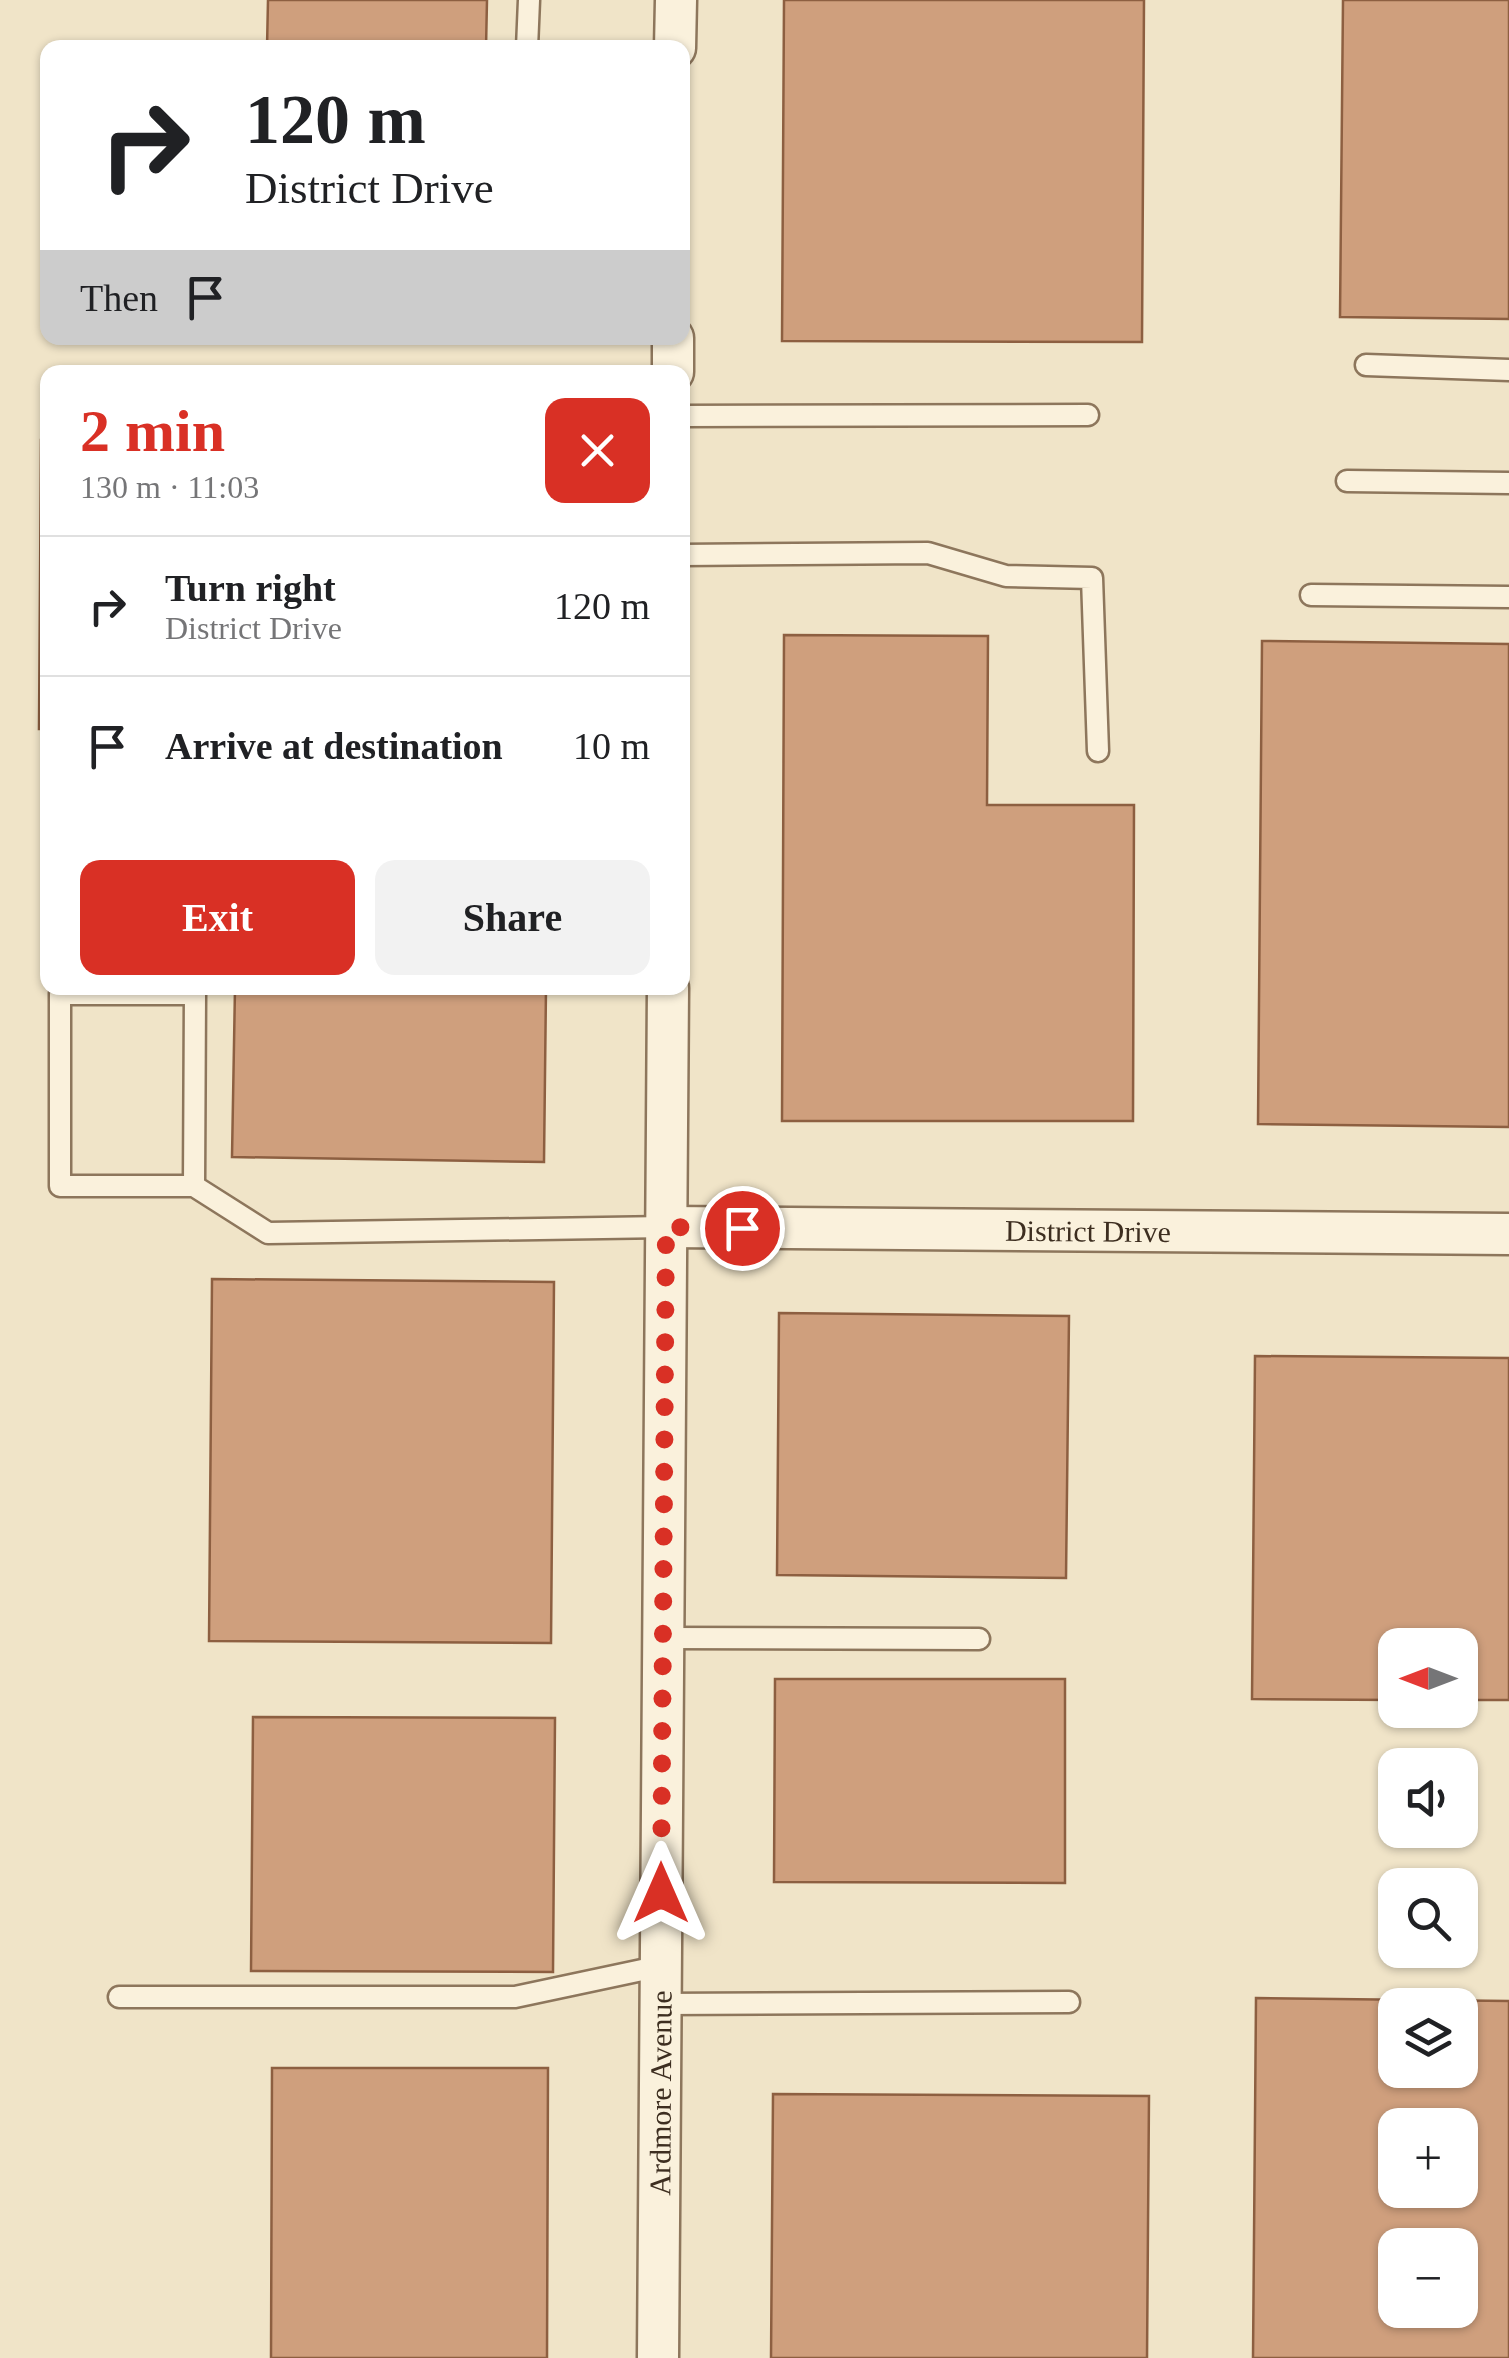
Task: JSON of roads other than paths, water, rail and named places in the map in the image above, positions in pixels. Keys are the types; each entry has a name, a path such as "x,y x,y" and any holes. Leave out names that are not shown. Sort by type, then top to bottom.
{"street":[{"path":"675,40 676,0"},
{"name":"Ardmore Avenue","path":"658,2358 668,995"},
{"name":"District Drive","path":"666,1227 1509,1234"}],"lane":[{"path":"527,40 529,0"},
{"path":"1366,365 1509,370"},
{"path":"690,416 1088,414"},
{"path":"1346,481 1509,483"},
{"path":"690,556 928,553 1006,576 1092,578 1098,751"},
{"path":"1311,595 1509,597"},
{"path":"60,995 60,1186 194,1186 268,1233 666,1227"},
{"path":"194,1186 196,995"},
{"path":"663,1638 979,1640"},
{"path":"119,1997 515,1997 660,1985 1068,2002"}]}
